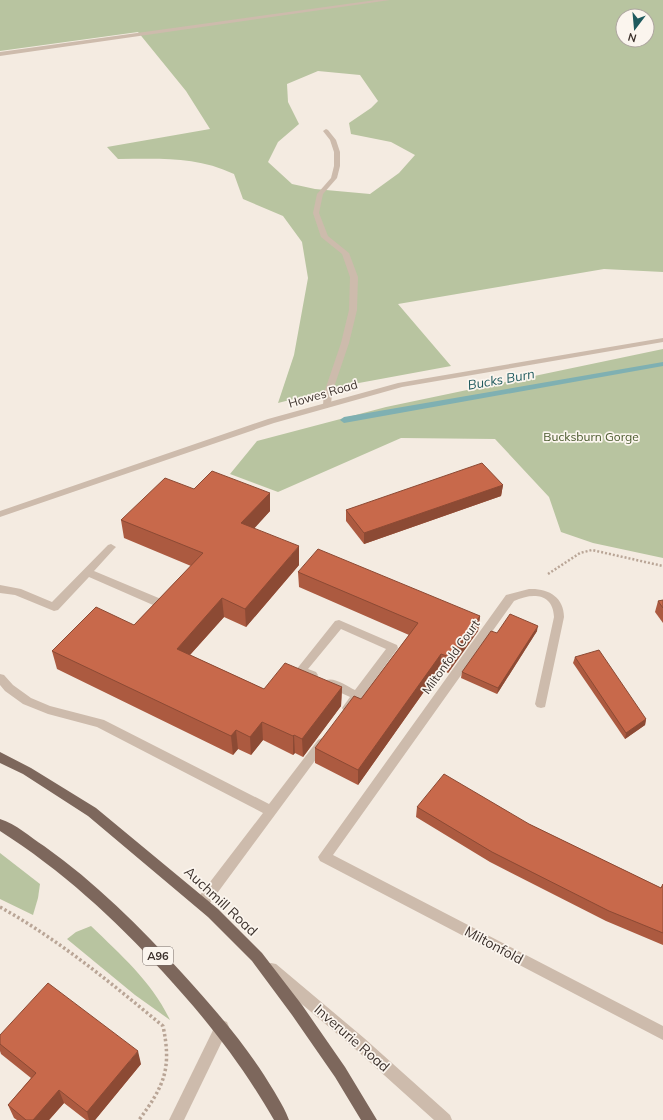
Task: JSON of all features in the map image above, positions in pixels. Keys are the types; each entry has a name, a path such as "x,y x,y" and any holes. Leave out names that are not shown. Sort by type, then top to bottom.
{"main road":[{"name":"Auchmill Road","path":"0,757 26,771 92,812 202,903 257,957 297,1010 340,1072 370,1120"},
{"name":"A96","path":"0,824 77,879 111,908 148,946 222,1028 244,1058 282,1120"}],"street":[{"path":"0,54 387,0"},
{"path":"326,131 333,140 337,152 337,166 334,178 320,194 316,213 324,237 345,253 354,277 353,310 345,343 328,393 327,405"},
{"name":"Howes Road","path":"0,514 205,443 327,405 401,385 663,340"},
{"path":"0,589 17,592 54,607 111,547"},
{"path":"87,572 156,602"},
{"path":"533,591 550,596 558,606 559,617 541,704"},
{"name":"Miltonfold Court","path":"324,857 510,598 520,593 533,591"},
{"path":"339,720 357,696 393,648 339,624 301,670 357,696"},
{"path":"0,678 9,688 27,701 48,710 100,723 271,811"},
{"path":"202,903 330,732"},
{"name":"Miltonfold","path":"324,857 663,1033"},
{"name":"Inverurie Road","path":"257,957 359,1043 445,1120"},
{"path":"176,1120 222,1028"}],"path":[{"path":"533,591 536,581 580,553 592,550 663,566"},
{"path":"0,907 28,922 65,947 163,1026 168,1044 168,1062 164,1080 153,1101 139,1120"}],"green space":[{"path":"0,0 663,0 663,272 604,269 398,304 451,366 348,385 278,403 294,355 308,278 302,242 283,216 243,199 234,174 220,168 191,161 163,159 118,159 107,147 210,129 186,91 138,32 0,51","holes":["318,71 360,75 378,101 371,108 349,123 351,134 391,142 415,155 399,173 370,194 315,189 292,184 268,162 278,142 299,124 288,102 287,84"]},
{"name":"Bucksburn Gorge","path":"663,349 663,558 593,543 561,532 549,497 495,439 401,438 278,492 230,474 257,441 386,407"},
{"path":"0,853 40,884 33,915 0,899"},
{"path":"91,926 145,981 163,1006 170,1020 135,995 67,939 76,932"}],"building":[{"path":"482,463 503,485 364,533 346,510"},
{"path":"212,471 270,493 241,523 299,546 245,609 222,598 177,649 264,689 285,663 342,687 302,739 262,722 250,737 236,730 231,736 52,651 96,607 134,625 203,553 121,520 165,478 194,489"},
{"path":"318,549 480,616 450,657 441,654 358,770 315,748 354,696 361,699 418,623 298,572"},
{"path":"663,600 663,608 658,601"},
{"path":"510,614 538,626 498,688 462,672 491,631 497,633"},
{"path":"599,650 646,719 626,733 575,657"},
{"path":"444,774 529,824 661,888 663,884 663,933 609,911 492,852 417,807"},
{"path":"48,983 138,1051 87,1112 59,1090 33,1120 26,1120 8,1105 36,1073 0,1044 0,1035"}],"waterway":[{"name":"Bucks Burn","path":"344,420 663,364"}]}
